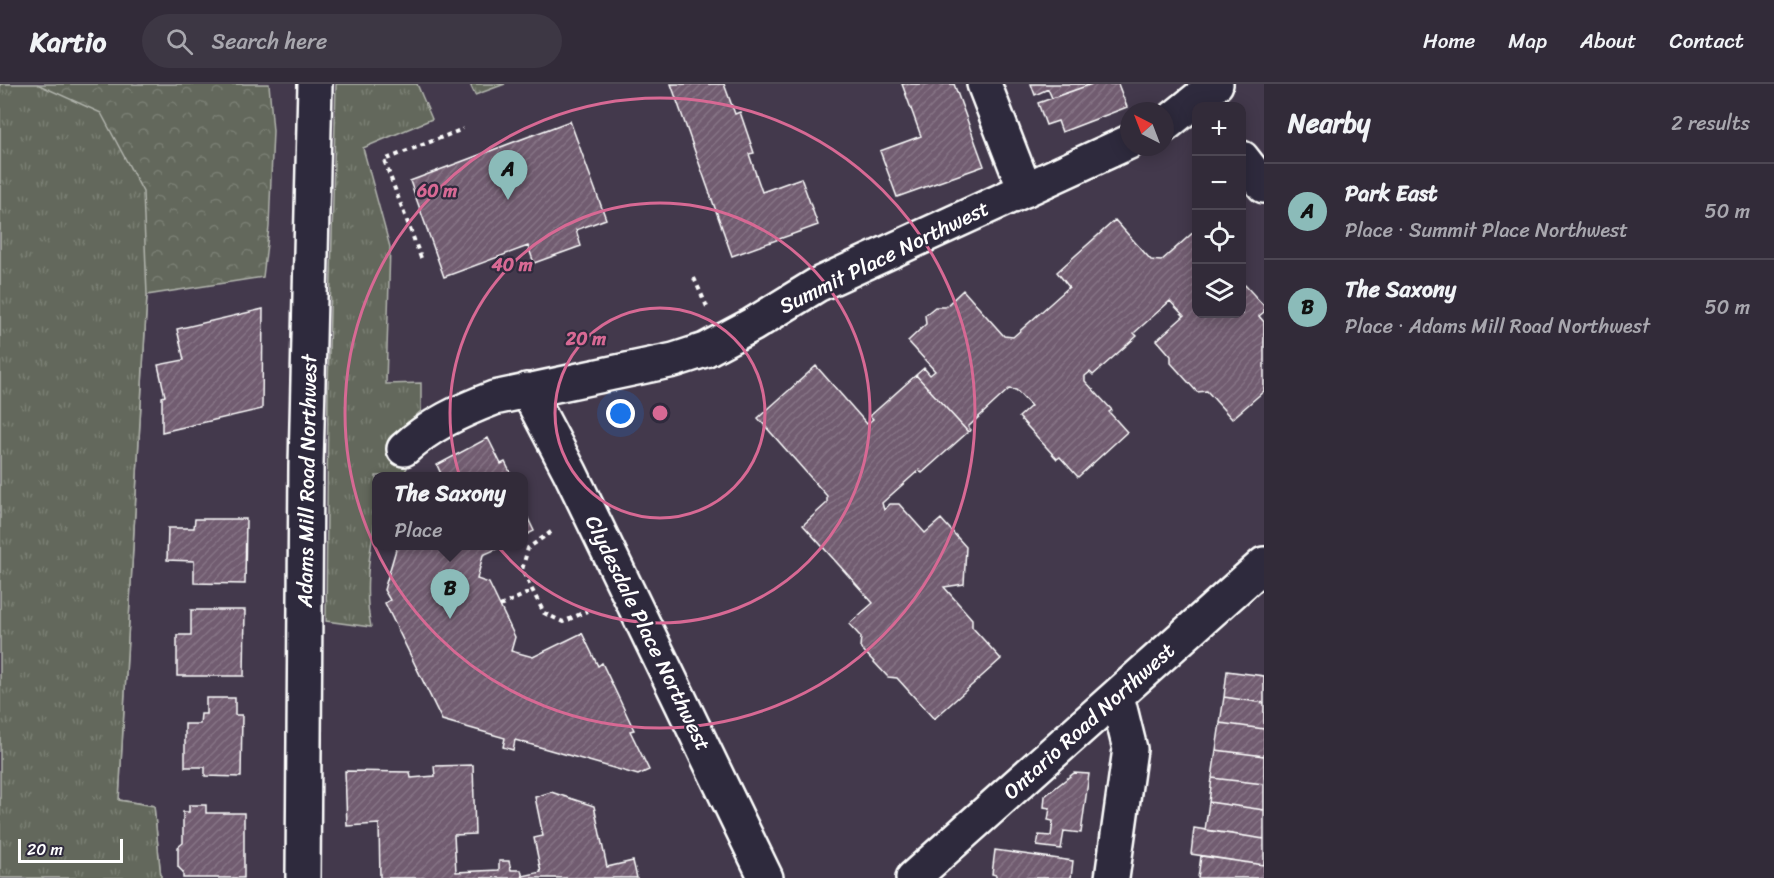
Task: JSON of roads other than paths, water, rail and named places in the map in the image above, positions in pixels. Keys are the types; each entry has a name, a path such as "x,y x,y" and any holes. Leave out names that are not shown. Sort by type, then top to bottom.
{"street":[{"name":"Adams Mill Road Northwest","path":"303,878 306,466 315,84"},
{"path":"984,84 1025,190"},
{"path":"1174,117 1200,94"},
{"name":"Summit Place Northwest","path":"404,449 438,423 467,408 494,398 674,360 705,350 752,325 817,285 1120,146"},
{"path":"1246,163 1264,186"},
{"name":"Clydesdale Place Northwest","path":"527,390 581,493 766,878"},
{"name":"Ontario Road Northwest","path":"913,878 1264,564"},
{"path":"1112,878 1130,749 1117,696"}],"place":[{"name":"Park East","path":"508,200"},
{"name":"The Saxony","path":"450,619"}]}
